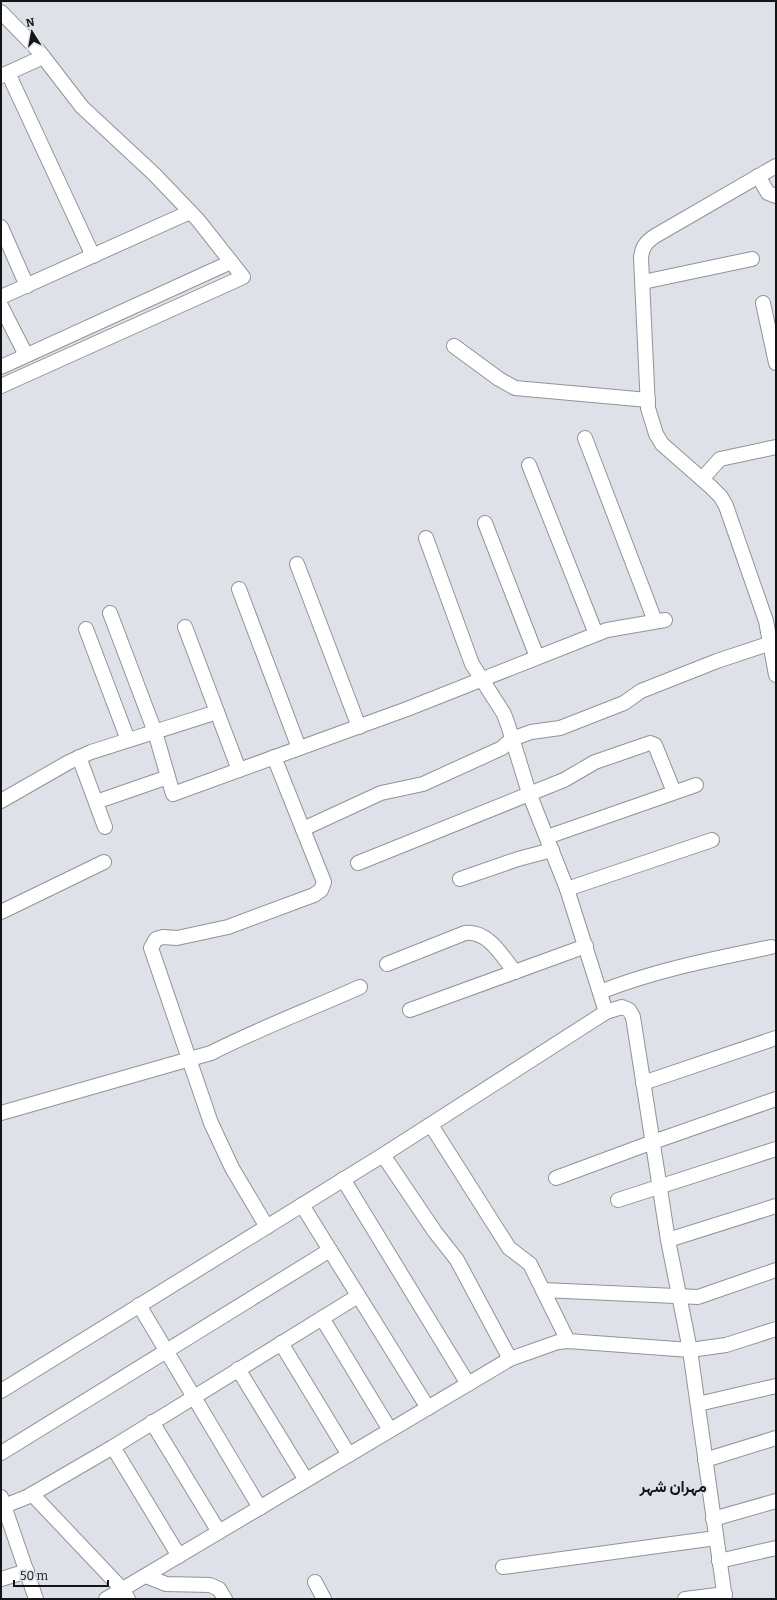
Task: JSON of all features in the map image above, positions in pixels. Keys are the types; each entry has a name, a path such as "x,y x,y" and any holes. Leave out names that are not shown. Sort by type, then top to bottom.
{"street":[{"path":"1,12 43,57 82,107 154,174 190,212 243,277 1,386"},
{"path":"43,57 4,74 93,256"},
{"path":"776,166 646,243 642,250 648,400 652,423 662,444 721,497 726,506 766,621 773,649 776,675"},
{"path":"758,176 768,193 776,196"},
{"path":"1,297 190,212"},
{"path":"1,227 27,286"},
{"path":"643,282 752,259"},
{"path":"1,367 231,262"},
{"path":"763,303 776,363"},
{"path":"1,306 26,355"},
{"path":"454,346 499,379 516,388 648,400"},
{"path":"41,348 50,364"},
{"path":"110,613 155,732 173,794 359,727 607,630 660,620 585,438"},
{"path":"702,479 720,459 776,447"},
{"path":"529,465 596,634"},
{"path":"485,523 537,658"},
{"path":"426,538 472,664 504,714 529,793 567,889 606,1012"},
{"path":"297,564 359,727"},
{"path":"239,589 299,748"},
{"path":"185,627 239,770"},
{"path":"86,629 128,740"},
{"path":"303,829 382,793 423,784 502,748 512,739 531,732 560,728 624,703 641,691 717,661 773,649"},
{"path":"1,801 79,757 217,712"},
{"path":"358,863 564,780 596,762 650,743 655,745 674,792"},
{"path":"79,757 105,827"},
{"path":"267,1227 222,1148 211,1123 151,948 152,943 156,939 163,937 177,938 228,927 314,895 321,890 324,882 274,757"},
{"path":"96,802 168,777"},
{"path":"460,879 518,859 549,844 674,792 696,785"},
{"path":"567,889 712,840"},
{"path":"1,912 104,862"},
{"path":"387,964 465,933 472,932 480,934 488,939 515,972"},
{"path":"410,1010 586,946"},
{"path":"600,992 629,980 666,969 771,947"},
{"path":"1,1113 211,1053 243,1037 285,1021 360,987"},
{"path":"1,1390 383,1155 606,1012 622,1007 629,1010 633,1017 668,1240 690,1350 725,1596 686,1599"},
{"path":"643,1083 776,1038"},
{"path":"556,1178 776,1099"},
{"path":"431,1125 509,1248 530,1264 568,1341"},
{"path":"618,1200 776,1149"},
{"path":"383,1155 435,1232 457,1260 510,1358"},
{"path":"343,1179 468,1384"},
{"path":"302,1205 428,1408"},
{"path":"668,1240 776,1206"},
{"path":"1,1452 330,1250"},
{"path":"543,1290 698,1297 776,1270"},
{"path":"36,1599 27,1571 5,1525 2,1502 32,1494 113,1447 193,1396 358,1296"},
{"path":"139,1305 260,1508"},
{"path":"322,1318 390,1430"},
{"path":"106,1599 125,1594 146,1576 510,1358 558,1342 568,1341 690,1350 726,1345 776,1329"},
{"path":"281,1343 349,1455"},
{"path":"238,1369 306,1480"},
{"path":"698,1404 776,1386"},
{"path":"152,1422 219,1532"},
{"path":"705,1460 776,1438"},
{"path":"113,1447 179,1556"},
{"path":"32,1494 125,1594"},
{"path":"713,1519 776,1501"},
{"path":"503,1568 716,1538"},
{"path":"719,1561 776,1548"},
{"path":"1,1579 27,1571"},
{"path":"146,1576 166,1584 210,1585 219,1589 225,1599"},
{"path":"315,1582 324,1599"}],"district":[{"name":"مہران شہر","path":"673,1486"}]}
